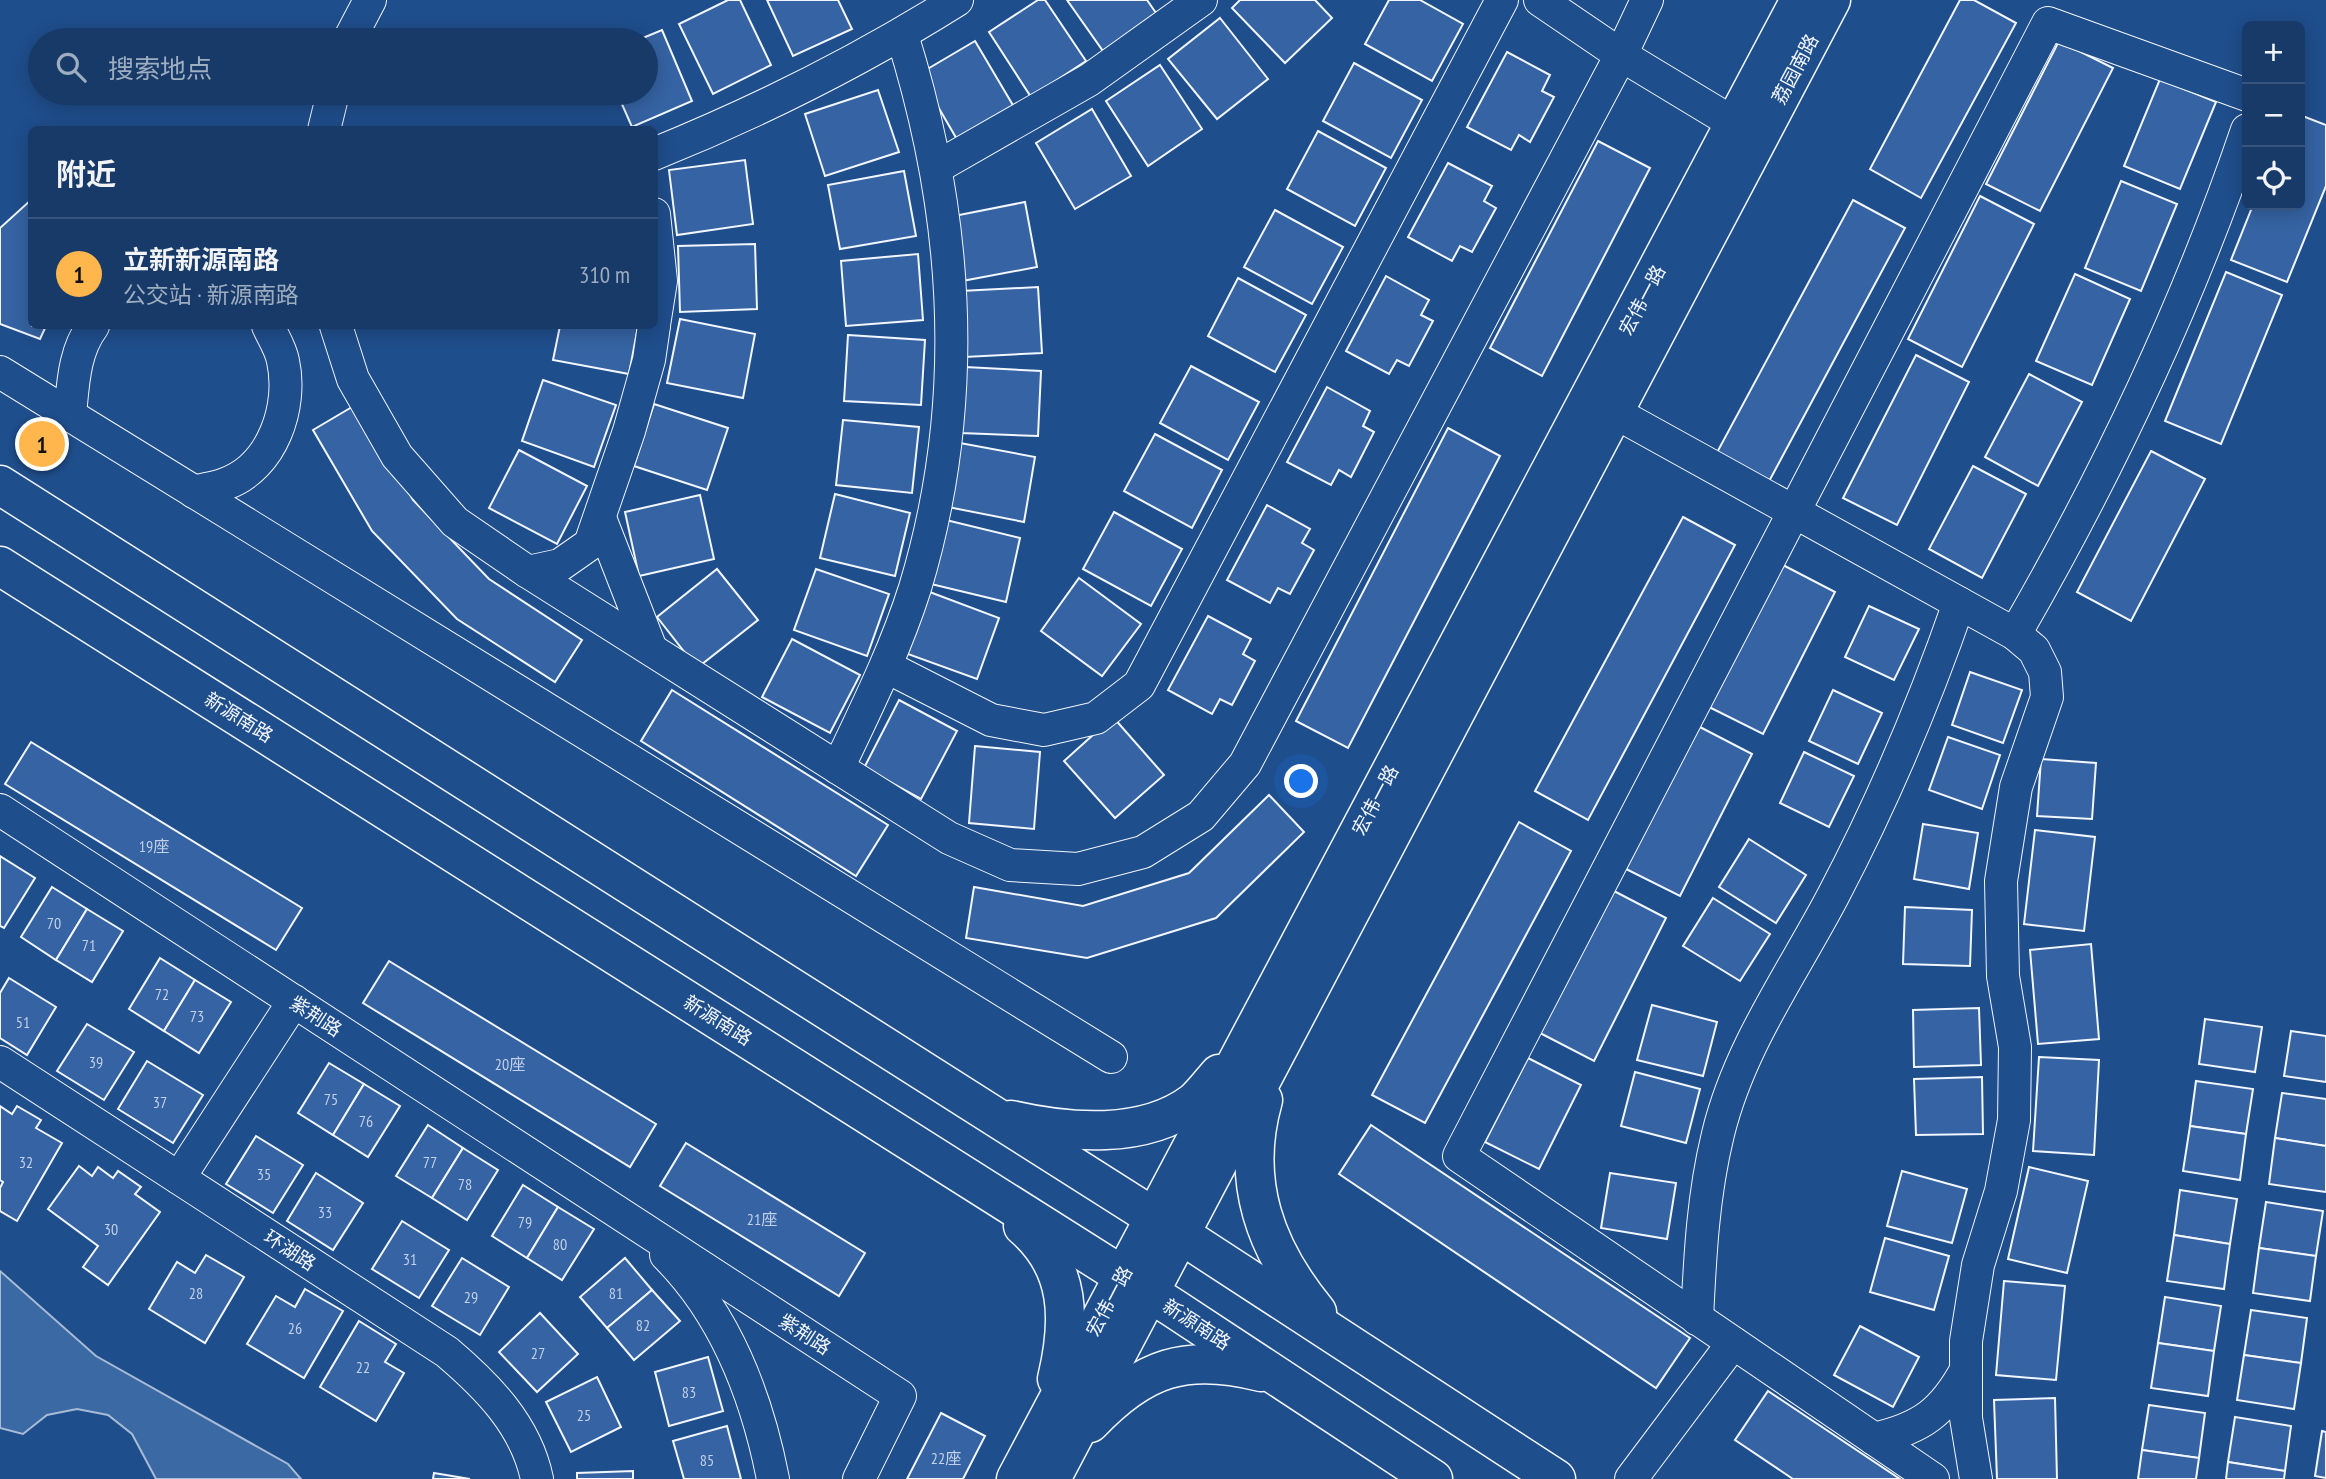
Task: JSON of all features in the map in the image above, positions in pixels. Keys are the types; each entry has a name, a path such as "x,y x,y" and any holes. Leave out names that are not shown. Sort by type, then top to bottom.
{"main road":[{"name":"荔园南路","path":"1747,130 1800,0"},
{"name":"荔园南路","path":"1747,130 1831,0"},
{"name":"宏伟一路","path":"1260,1050 1614,412 1747,130"},
{"name":"宏伟一路","path":"1016,1479 1056,1448 1136,1284 1747,130"},
{"path":"0,485 1167,1226 1556,1479"},
{"name":"新源南路","path":"0,566 1136,1284 1433,1479"},
{"path":"991,1116 1058,1130 1115,1128 1158,1122 1194,1102 1260,1050"},
{"path":"1260,1050 1253,1175 1270,1241 1295,1285 1334,1333"},
{"path":"974,1183 1040,1240 1061,1276 1065,1345 1056,1448"},
{"path":"1056,1448 1117,1395 1154,1372 1189,1363 1232,1364 1275,1375"}],"street":[{"path":"355,28 370,0"},
{"path":"658,152 793,93 902,35 957,0"},
{"path":"937,167 1089,80 1201,0"},
{"path":"887,667 991,720 1044,730 1096,718 1139,685 1502,0"},
{"path":"1540,0 1621,55 1747,130"},
{"path":"337,329 354,379 397,456 455,522 528,572 948,838 1010,865 1078,869 1143,852 1200,816 1245,764 1621,55 1647,0"},
{"path":"1933,1479 1459,1156 2049,23 2242,93"},
{"path":"838,768 887,667 918,575 935,505 948,421 951,300 949,252 937,167 923,102 902,35"},
{"path":"325,126 331,105"},
{"path":"2015,634 2077,524 2152,374 2191,284 2242,144"},
{"path":"658,252 661,281 658,300"},
{"path":"70,415 74,371 85,336 91,329"},
{"path":"194,492 228,483 257,462 278,431 287,395 283,359 269,329"},
{"path":"528,572 559,565 590,544 649,360 653,329"},
{"path":"0,372 1111,1057"},
{"path":"1614,412 2015,634 2034,650 2045,672 2047,698 2016,787 2001,881 2003,976 2015,1047 2014,1120 2001,1191 1978,1265 1966,1341 1966,1418 1976,1479"},
{"path":"600,518 650,649"},
{"path":"1697,1319 1701,1225 1713,1159 1718,1133 1749,1045 1828,906 1881,800 1913,727 1959,603"},
{"name":"紫荆路","path":"0,810 900,1396 859,1479"},
{"path":"179,1178 294,1002"},
{"name":"环湖路","path":"0,1062 457,1360 485,1384 514,1423 537,1479"},
{"name":"紫荆路","path":"633,1222 676,1265 719,1325 742,1368 763,1426 774,1479"},
{"path":"1631,1479 1732,1343"},
{"path":"1874,1439 1904,1433 1930,1418 1951,1396 1966,1370"}],"water":[{"path":"0,1271 96,1356 288,1464 301,1479 156,1479 132,1434 108,1415 77,1409 47,1415 23,1434 0,1428"}],"building":[{"path":"728,0 740,0 771,65 713,94 679,24"},
{"path":"767,0 838,0 852,29 793,56"},
{"path":"1038,0 1045,0 1086,61 1031,97 989,32"},
{"path":"1067,0 1147,0 1156,13 1103,51"},
{"path":"1240,0 1315,0 1332,18 1285,63 1232,8"},
{"path":"1389,0 1420,0 1463,24 1432,81 1365,44"},
{"path":"1960,0 1974,0 2016,23 1921,198 1870,169"},
{"path":"1220,18 1268,79 1217,119 1168,59"},
{"path":"662,30 692,101 632,126 622,105 658,105 658,32"},
{"path":"975,41 1014,107 958,141 919,74"},
{"path":"2059,41 2113,68 2040,211 1986,184"},
{"path":"1507,52 1550,75 1542,91 1554,97 1530,142 1519,135 1511,150 1467,127"},
{"path":"1354,63 1422,100 1391,158 1323,121"},
{"path":"1160,65 1202,129 1148,166 1106,101"},
{"path":"2160,79 2216,102 2180,189 2124,166"},
{"path":"878,90 899,152 825,176 805,114"},
{"path":"1092,109 1131,176 1075,209 1036,143"},
{"path":"2305,117 2326,125 2326,186 2287,282 2231,260 2251,210 2305,210"},
{"path":"1318,131 1386,168 1355,226 1287,189"},
{"path":"1598,141 1650,168 1542,376 1490,348"},
{"path":"745,160 753,224 677,235 669,170"},
{"path":"1448,163 1492,186 1484,201 1496,208 1472,252 1460,246 1452,261 1408,237"},
{"path":"904,171 916,236 840,249 828,185"},
{"path":"2121,181 2177,204 2141,291 2085,268"},
{"path":"1980,196 2034,224 1962,367 1908,339"},
{"path":"1853,200 1905,228 1766,487 1714,458"},
{"path":"1025,202 1037,267 962,281 949,217"},
{"path":"28,203 28,329 45,329 40,339 0,324 0,228"},
{"path":"1275,210 1343,247 1312,304 1244,267"},
{"path":"755,244 757,309 680,312 678,246"},
{"path":"918,254 923,320 846,326 841,261"},
{"path":"2226,272 2282,295 2221,444 2165,421"},
{"path":"2075,274 2130,299 2092,385 2036,361"},
{"path":"1386,276 1429,300 1421,315 1433,321 1409,366 1397,360 1389,374 1346,351"},
{"path":"1238,278 1306,315 1275,372 1208,336"},
{"path":"1038,287 1042,353 965,357 961,291"},
{"path":"680,319 755,334 743,398 667,383"},
{"path":"559,329 637,329 629,374 553,360"},
{"path":"848,335 925,340 921,405 844,401"},
{"path":"1916,355 1969,382 1897,525 1843,498"},
{"path":"1191,366 1259,402 1228,460 1160,423"},
{"path":"965,367 1041,371 1038,436 961,433"},
{"path":"2029,374 2082,402 2038,486 1985,457"},
{"path":"543,380 616,405 594,467 522,441"},
{"path":"1327,387 1370,411 1363,426 1374,432 1351,477 1339,470 1331,485 1287,462"},
{"path":"357,404 413,500 489,579 582,640 555,682 457,619 372,531 313,430"},
{"path":"654,404 728,428 707,490 634,466"},
{"path":"843,420 919,427 912,493 836,485"},
{"path":"1448,428 1500,456 1348,748 1296,721"},
{"path":"1155,434 1222,470 1192,528 1124,491"},
{"path":"960,443 1035,457 1024,522 948,507"},
{"path":"519,450 587,486 557,544 489,508"},
{"path":"2151,451 2205,479 2131,621 2077,592"},
{"path":"1973,466 2026,494 1982,578 1929,549"},
{"path":"835,494 910,513 895,576 820,558"},
{"path":"700,495 714,559 639,576 625,512"},
{"path":"1267,505 1310,529 1302,543 1314,550 1290,594 1278,588 1270,603 1227,580"},
{"path":"1114,512 1182,549 1151,606 1083,569"},
{"path":"1683,517 1735,545 1588,820 1535,791"},
{"path":"946,520 1020,538 1006,602 931,584"},
{"path":"1781,564 1835,592 1763,734 1709,707"},
{"path":"717,569 758,620 697,668 657,617"},
{"path":"816,569 889,594 867,656 794,630"},
{"path":"1079,578 1141,624 1102,676 1041,631"},
{"path":"927,591 999,618 977,679 905,653"},
{"path":"1869,606 1919,629 1894,680 1845,657"},
{"path":"1208,616 1251,639 1243,654 1255,661 1232,705 1220,699 1212,714 1168,690"},
{"path":"792,639 860,675 830,733 762,697"},
{"path":"1970,672 2022,690 2003,743 1952,725"},
{"path":"672,690 888,825 856,876 641,741"},
{"path":"1833,690 1882,713 1858,764 1809,741"},
{"path":"899,700 957,731 921,799 864,768"},
{"path":"1113,717 1164,775 1115,818 1064,761"},
{"path":"1698,726 1752,754 1680,896 1626,869"},
{"path":"1948,737 2000,755 1982,809 1929,790"},
{"path":"31,742 302,908 276,950 5,784"},
{"path":"975,746 1040,752 1034,829 969,823"},
{"path":"1804,752 1854,776 1829,827 1780,803"},
{"path":"2041,759 2096,763 2092,819 2037,816"},
{"path":"1269,795 1304,832 1216,918 1087,958 966,938 974,887 1083,906 1189,873"},
{"path":"1519,822 1571,851 1425,1123 1372,1095"},
{"path":"1923,824 1978,833 1969,889 1914,879"},
{"path":"2035,830 2095,837 2084,931 2024,924"},
{"path":"1749,839 1806,875 1776,923 1719,887"},
{"path":"0,856 35,878 4,928 0,926"},
{"path":"52,887 87,909 56,960 21,937"},
{"path":"1612,890 1666,918 1594,1061 1540,1033"},
{"path":"1713,898 1770,934 1740,981 1683,946"},
{"path":"1905,907 1972,910 1970,966 1903,964"},
{"path":"87,909 123,931 92,982 56,960"},
{"path":"2091,944 2099,1039 2038,1044 2030,950"},
{"path":"160,958 195,980 164,1031 129,1009"},
{"path":"389,961 656,1124 630,1167 363,1003"},
{"path":"9,978 56,1007 27,1055 0,1038 0,993"},
{"path":"195,980 231,1002 199,1053 164,1031"},
{"path":"1652,1005 1717,1022 1703,1076 1637,1060"},
{"path":"1979,1008 1981,1065 1914,1067 1913,1010"},
{"path":"2205,1019 2262,1027 2255,1072 2199,1064"},
{"path":"87,1024 134,1052 104,1100 57,1071"},
{"path":"2291,1031 2326,1036 2326,1082 2284,1076"},
{"path":"2039,1057 2099,1060 2094,1155 2033,1151"},
{"path":"1528,1058 1581,1085 1539,1169 1485,1142"},
{"path":"147,1061 203,1095 173,1143 118,1109"},
{"path":"329,1063 364,1084 333,1135 298,1113"},
{"path":"1635,1072 1700,1089 1686,1143 1621,1126"},
{"path":"1982,1077 1983,1134 1916,1135 1914,1079"},
{"path":"2196,1081 2253,1089 2246,1134 2190,1126"},
{"path":"364,1084 400,1106 368,1157 333,1135"},
{"path":"2282,1093 2326,1099 2326,1146 2275,1138"},
{"path":"0,1106 12,1114 17,1106 41,1120 36,1128 62,1143 17,1221 0,1211 0,1188 3,1182 0,1180"},
{"path":"428,1125 463,1148 432,1198 396,1176"},
{"path":"1371,1125 1690,1338 1656,1388 1339,1174"},
{"path":"2190,1126 2246,1134 2240,1180 2183,1171"},
{"path":"256,1136 303,1165 273,1213 226,1184"},
{"path":"2275,1138 2326,1146 2326,1192 2269,1184"},
{"path":"686,1143 865,1253 839,1296 660,1186"},
{"path":"463,1148 498,1170 467,1220 432,1198"},
{"path":"79,1166 92,1176 98,1167 113,1178 118,1171 141,1187 135,1194 160,1212 108,1285 83,1267 98,1246 48,1209"},
{"path":"2029,1167 2088,1181 2067,1273 2008,1259"},
{"path":"1902,1171 1967,1189 1952,1243 1887,1226"},
{"path":"316,1173 363,1203 333,1250 287,1221"},
{"path":"1610,1173 1676,1183 1667,1239 1601,1228"},
{"path":"523,1185 558,1207 527,1258 492,1236"},
{"path":"2180,1190 2237,1199 2230,1244 2174,1235"},
{"path":"2266,1202 2323,1211 2316,1256 2259,1248"},
{"path":"558,1207 594,1229 562,1280 527,1258"},
{"path":"402,1221 449,1250 419,1298 372,1269"},
{"path":"2174,1235 2230,1244 2224,1289 2167,1281"},
{"path":"1885,1238 1949,1256 1934,1310 1870,1292"},
{"path":"2259,1248 2316,1256 2310,1301 2253,1293"},
{"path":"206,1255 244,1277 205,1343 149,1309 177,1262 195,1273"},
{"path":"462,1258 509,1287 480,1335 432,1306"},
{"path":"625,1258 652,1290 607,1328 580,1297"},
{"path":"2004,1281 2065,1286 2056,1380 1996,1375"},
{"path":"305,1289 343,1311 304,1378 247,1344 276,1296 295,1307"},
{"path":"652,1290 680,1321 634,1360 607,1328"},
{"path":"2165,1297 2221,1306 2214,1351 2158,1343"},
{"path":"2251,1310 2307,1318 2301,1363 2244,1355"},
{"path":"540,1313 578,1354 537,1392 499,1352"},
{"path":"359,1321 396,1344 385,1362 404,1373 376,1421 320,1387"},
{"path":"1860,1326 1919,1357 1893,1407 1834,1375"},
{"path":"2158,1343 2214,1351 2208,1396 2151,1388"},
{"path":"2244,1355 2301,1363 2294,1409 2237,1400"},
{"path":"708,1357 723,1411 669,1426 655,1372"},
{"path":"597,1377 621,1427 571,1452 546,1402"},
{"path":"1768,1391 1900,1479 1793,1479 1735,1440"},
{"path":"2055,1398 2057,1479 1997,1479 1994,1400"},
{"path":"2149,1405 2205,1413 2199,1458 2142,1450"},
{"path":"941,1413 985,1436 963,1479 907,1479"},
{"path":"2235,1417 2291,1426 2285,1471 2228,1462"},
{"path":"727,1426 741,1479 684,1479 673,1441"},
{"path":"2322,1431 2326,1432 2326,1478 2315,1476"},
{"path":"2142,1450 2199,1458 2196,1479 2138,1479"},
{"path":"2228,1462 2285,1471 2284,1479 2226,1479"},
{"path":"633,1471 633,1479 577,1479 577,1473"},
{"path":"434,1473 470,1479 433,1479"}],"place":[{"name":"立新新源南路","path":"42,444"}]}
